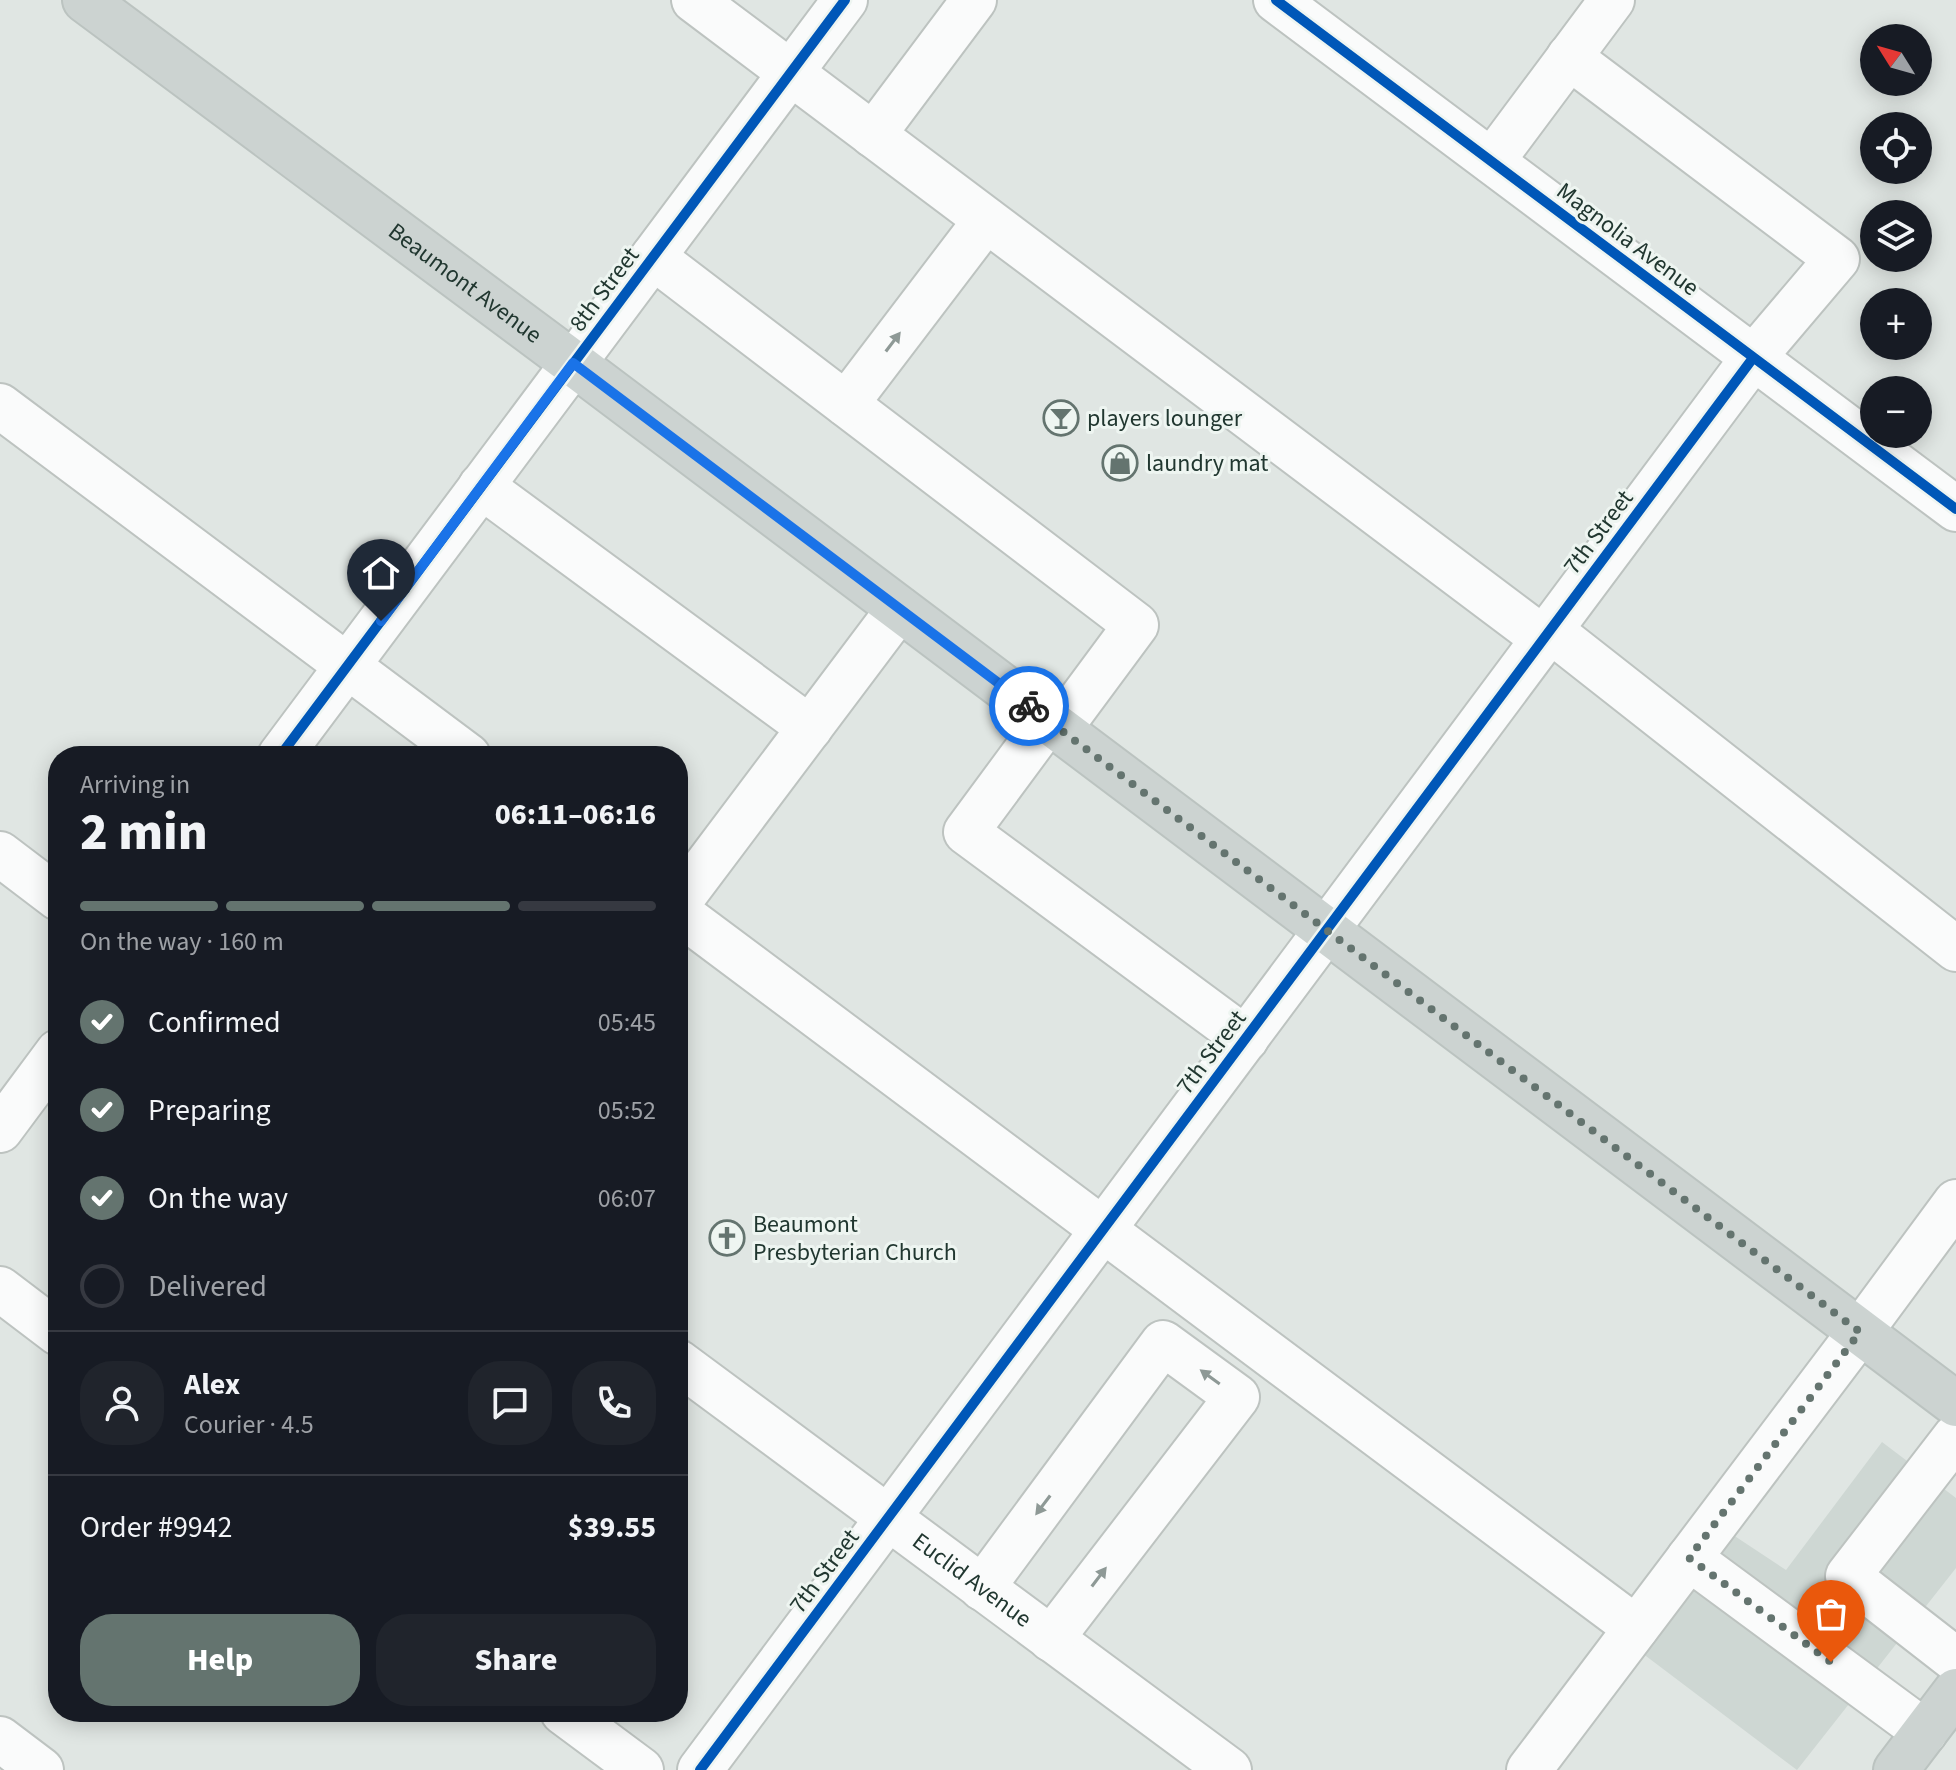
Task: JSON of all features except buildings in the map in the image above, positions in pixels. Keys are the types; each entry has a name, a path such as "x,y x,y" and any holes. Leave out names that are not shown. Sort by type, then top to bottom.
{"main road":[{"name":"Beaumont Avenue","path":"85,0 573,363 1956,1404"},
{"path":"1896,1770 1956,1691"}],"street":[{"path":"694,0 1547,634 1956,949"},
{"name":"8th Street","path":"287,746 845,0"},
{"path":"873,135 974,0"},
{"name":"Magnolia Avenue","path":"1276,0 1956,509"},
{"path":"1492,161 1612,0"},
{"name":"7th Street","path":"700,1770 1753,358 1837,259 1569,57"},
{"path":"846,404 986,220"},
{"path":"653,257 1136,625 966,832 1246,1039"},
{"path":"0,406 455,746"},
{"path":"481,486 810,728"},
{"path":"688,890 899,609"},
{"path":"0,854 48,890"},
{"path":"688,919 1636,1628"},
{"path":"0,1130 48,1065"},
{"path":"1529,1770 1956,1202"},
{"path":"0,1289 48,1325"},
{"path":"982,1588 1163,1343 1237,1397 1051,1639"},
{"name":"Euclid Avenue","path":"688,1369 1229,1770"},
{"path":"1956,1436 1848,1576 1956,1660"},
{"path":"1689,1558 1925,1732"},
{"path":"576,1722 641,1770"},
{"path":"0,1739 41,1770"}],"shaded area":[{"path":"1882,1442 1956,1498 1956,1568 1797,1770 1634,1647 1724,1529 1786,1570"}],"cycle path":[{"path":"287,746 845,0"},
{"path":"1276,0 1956,509"},
{"path":"700,1770 1753,358"}],"way so far":[{"path":"1029,706 1860,1332 1689,1558 1831,1662"}],"place":[{"name":"players lounger","path":"1061,418"},
{"name":"laundry mat","path":"1120,463"},
{"name":"Beaumont Presbyterian Church","path":"727,1238"}],"route":[{"path":"381,621 573,363 1029,706"}]}
